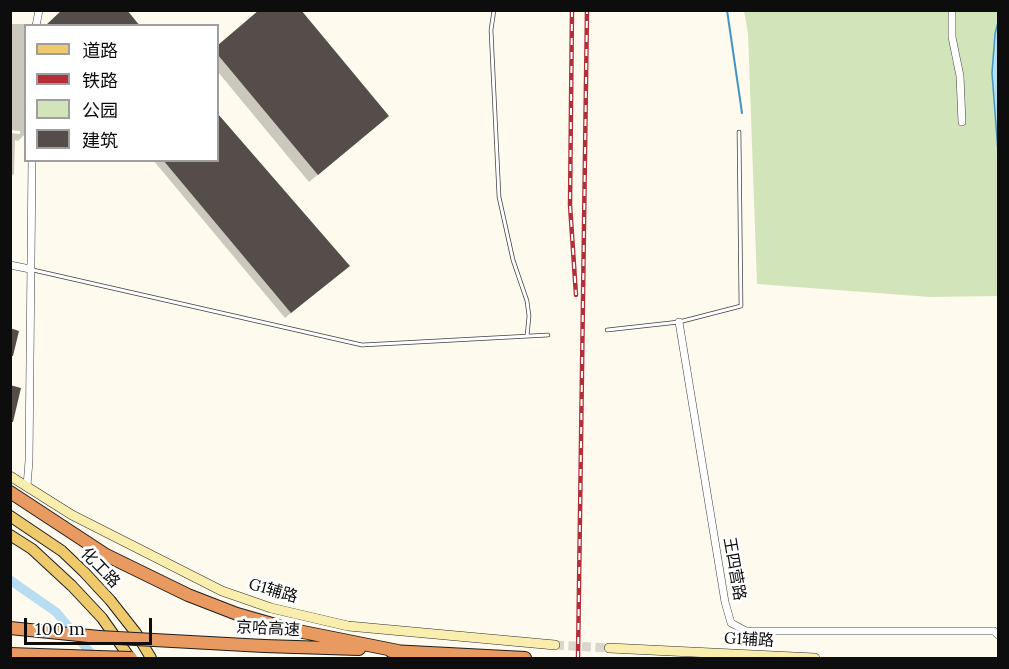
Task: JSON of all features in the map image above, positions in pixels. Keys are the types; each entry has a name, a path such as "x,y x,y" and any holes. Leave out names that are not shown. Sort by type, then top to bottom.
{"highway":[{"path":"10,492 106,555 188,595 237,614 293,630 398,651"},
{"path":"10,628 99,637"},
{"name":"京哈高速","path":"10,634 525,658"},
{"path":"10,654 131,658"}],"main road":[{"name":"G1辅路","path":"10,476 72,515 222,591 271,608 348,626 555,645"},
{"name":"化工路","path":"10,516 62,551 84,572 136,633 151,658"},
{"name":"化工路","path":"10,535 32,549 72,586 102,618 131,658"},
{"name":"G1辅路","path":"609,648 816,658"}],"street":[{"path":"952,10 952,37 960,76 962,122"},
{"path":"27,486 32,162"},
{"path":"10,265 30,269"},
{"name":"王四营路","path":"679,322 724,602 731,623 747,631 994,631 999,635"}],"lane":[{"path":"494,10 491,30 499,197 513,260 527,301 529,316 527,336"},
{"path":"608,330 679,322 741,306 739,132"},
{"path":"30,269 362,345 548,335"}],"green space":[{"path":"744,11 998,11 998,296 930,297 757,284 748,33"}],"water":[{"path":"998,22 998,152 992,73"}],"building":[{"path":"62,10 127,10 138,24 47,24"},
{"path":"259,10 301,10 389,116 318,175 219,56 219,44"},
{"path":"219,115 350,266 291,313 165,162 219,162"},
{"path":"10,328 19,331 13,356 10,356"},
{"path":"10,385 21,388 13,422 10,422"}],"waterway":[{"path":"727,10 742,113"},
{"path":"10,580 56,612 95,658"}],"tunnel":[{"path":"555,645 609,648"}],"railway":[{"path":"572,10 570,205 576,295"},
{"path":"578,658 587,10"}]}
